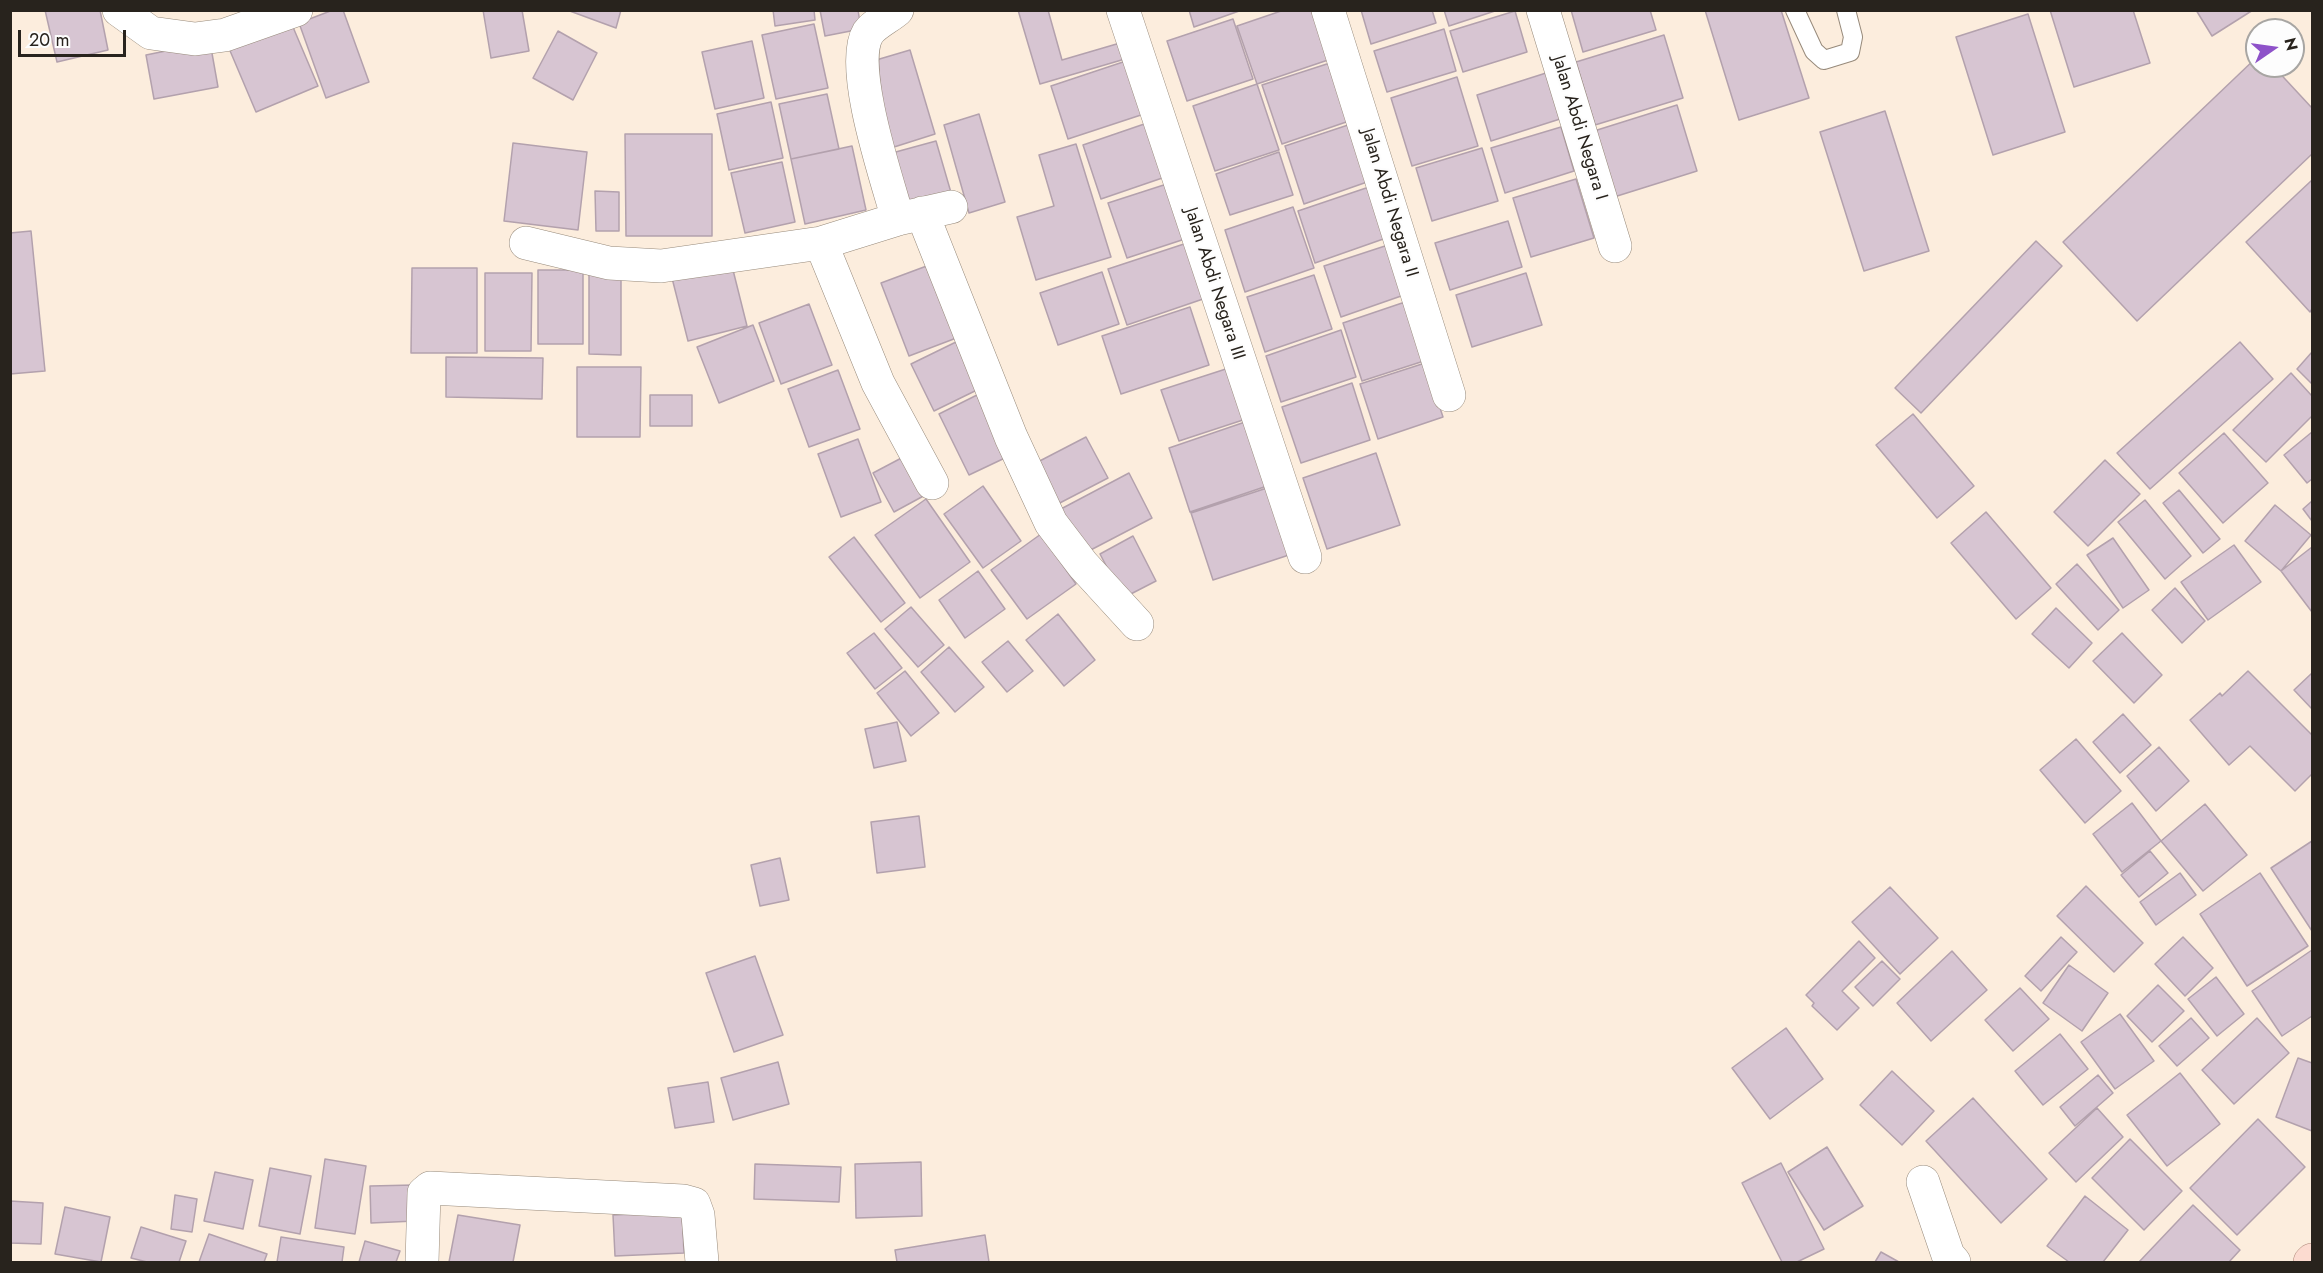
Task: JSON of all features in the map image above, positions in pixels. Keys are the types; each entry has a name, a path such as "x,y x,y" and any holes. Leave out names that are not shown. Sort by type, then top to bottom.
{"street":[{"path":"119,10 151,33 195,39 225,35 296,10"},
{"path":"897,10 869,32 862,51 864,85 924,213 1011,437 1051,523 1083,565 1137,624"},
{"name":"Jalan Abdi Negara III","path":"1123,10 1305,557"},
{"name":"Jalan Abdi Negara II","path":"1328,10 1449,395"},
{"name":"Jalan Abdi Negara I","path":"1543,10 1615,246"},
{"path":"526,243 609,263 661,266 821,243 924,213"},
{"path":"821,243 878,383 932,483"},
{"path":"1923,1182 1948,1255 1954,1263"},
{"path":"422,1263 424,1193 430,1188 683,1201 694,1204 698,1215 702,1263"}],"lane":[{"path":"1795,10 1814,51 1824,60 1850,52 1853,37 1846,10"}],"building":[{"path":"45,10 100,10 108,50 57,62"},
{"path":"333,10 343,10 369,82 326,98 299,23"},
{"path":"483,10 522,10 529,51 491,58"},
{"path":"567,10 621,10 616,28"},
{"path":"773,10 814,10 815,20 775,26"},
{"path":"820,10 858,10 861,29 825,36"},
{"path":"1018,10 1048,10 1062,60 1120,43 1125,59 1040,84"},
{"path":"1189,10 1242,10 1194,27"},
{"path":"1284,10 1319,10 1334,58 1257,84 1237,26"},
{"path":"1361,10 1432,10 1436,23 1371,44"},
{"path":"1444,10 1498,10 1449,26"},
{"path":"1571,10 1650,10 1656,30 1583,52"},
{"path":"1705,10 1781,10 1809,98 1739,120"},
{"path":"2050,10 2133,10 2150,63 2074,87"},
{"path":"2196,10 2253,10 2212,36"},
{"path":"1515,11 1527,52 1463,72 1450,31"},
{"path":"2028,14 2065,132 1993,155 1956,37"},
{"path":"1233,19 1253,79 1187,101 1167,41"},
{"path":"290,20 318,86 256,112 228,46"},
{"path":"814,24 828,88 776,99 762,35"},
{"path":"1444,29 1456,71 1387,92 1374,51"},
{"path":"558,31 597,53 573,100 533,78"},
{"path":"1664,35 1683,98 1595,125 1576,62"},
{"path":"752,41 764,98 715,109 702,52"},
{"path":"210,42 218,87 154,99 146,55"},
{"path":"910,50 935,134 891,148 866,63"},
{"path":"1129,60 1147,113 1068,139 1051,86"},
{"path":"1336,61 1355,119 1282,144 1262,85"},
{"path":"2245,68 2245,78 2284,78 2312,108 2312,154 2137,321 2063,242"},
{"path":"1546,73 1560,119 1491,141 1477,95"},
{"path":"1457,77 1478,146 1412,166 1391,98"},
{"path":"1257,84 1279,150 1215,171 1193,106"},
{"path":"827,94 839,149 791,159 779,104"},
{"path":"771,102 783,158 729,170 717,114"},
{"path":"1677,105 1697,171 1614,197 1594,131"},
{"path":"1885,111 1929,251 1864,271 1820,132"},
{"path":"979,114 1005,202 969,213 944,125"},
{"path":"1153,121 1171,175 1101,199 1083,145"},
{"path":"1351,124 1370,181 1304,204 1285,146"},
{"path":"1561,127 1574,171 1505,193 1491,148"},
{"path":"625,134 712,134 712,236 626,236"},
{"path":"936,141 952,196 908,208 892,153"},
{"path":"513,143 587,152 578,230 504,221"},
{"path":"1076,144 1111,257 1036,280 1017,217 1054,206 1039,155"},
{"path":"852,146 866,210 805,224 791,159"},
{"path":"1482,148 1498,201 1432,221 1416,168"},
{"path":"1279,152 1293,195 1230,215 1216,174"},
{"path":"782,162 795,222 745,233 731,173"},
{"path":"1576,179 1594,238 1531,257 1513,198"},
{"path":"2312,180 2312,309 2310,312 2246,242"},
{"path":"1173,182 1191,237 1127,258 1108,203"},
{"path":"1372,186 1389,237 1315,263 1298,211"},
{"path":"595,191 619,192 619,231 596,231"},
{"path":"1293,207 1314,268 1245,292 1225,230"},
{"path":"1508,221 1522,267 1450,290 1435,243"},
{"path":"31,231 45,371 10,374 10,233"},
{"path":"2036,241 2062,266 1921,413 1895,388"},
{"path":"1187,243 1206,298 1127,325 1108,269"},
{"path":"1388,245 1404,295 1341,317 1324,266"},
{"path":"731,262 747,326 688,341 672,278"},
{"path":"932,264 959,337 909,356 881,283"},
{"path":"412,268 477,268 477,353 411,353"},
{"path":"589,268 621,268 621,355 589,354"},
{"path":"538,270 583,270 583,344 538,344"},
{"path":"1102,272 1119,324 1058,345 1040,293"},
{"path":"485,273 532,273 531,351 485,351"},
{"path":"1526,273 1542,325 1472,347 1456,295"},
{"path":"1314,275 1332,329 1265,352 1247,297"},
{"path":"1408,301 1427,360 1362,381 1343,323"},
{"path":"809,304 832,365 781,384 759,323"},
{"path":"1190,307 1209,365 1121,394 1102,336"},
{"path":"753,325 774,381 719,403 697,347"},
{"path":"1341,330 1356,377 1281,402 1266,356"},
{"path":"956,342 979,389 934,411 911,364"},
{"path":"2240,342 2273,379 2150,489 2117,453"},
{"path":"2312,352 2312,384 2297,369"},
{"path":"446,357 543,358 542,399 446,397"},
{"path":"1425,363 1443,417 1378,439 1360,384"},
{"path":"577,367 641,367 640,437 577,437"},
{"path":"1232,367 1249,418 1179,441 1161,390"},
{"path":"838,370 860,429 809,447 788,389"},
{"path":"2291,373 2312,396 2312,416 2266,462 2233,430"},
{"path":"1352,383 1370,440 1301,463 1282,407"},
{"path":"650,395 692,395 692,426 650,426"},
{"path":"977,395 1007,457 969,475 939,414"},
{"path":"1913,414 1974,486 1937,518 1876,445"},
{"path":"1248,421 1270,485 1190,512 1169,448"},
{"path":"2312,432 2312,479 2307,483 2284,455"},
{"path":"2224,433 2268,483 2223,523 2179,473"},
{"path":"1086,437 1108,478 1052,507 1030,466"},
{"path":"858,439 881,502 841,517 818,454"},
{"path":"1376,453 1400,525 1327,549 1303,478"},
{"path":"909,454 929,493 894,512 873,473"},
{"path":"2105,460 2140,494 2088,546 2054,512"},
{"path":"1129,473 1152,518 1083,554 1059,510"},
{"path":"983,486 1021,541 983,568 944,514"},
{"path":"1270,487 1292,554 1213,580 1191,513"},
{"path":"2179,490 2220,539 2203,553 2163,503"},
{"path":"926,499 970,562 920,598 875,535"},
{"path":"2145,500 2191,556 2165,579 2118,522"},
{"path":"2312,501 2312,521 2303,509"},
{"path":"2275,505 2311,535 2281,571 2245,541"},
{"path":"1986,512 2051,588 2016,619 1951,543"},
{"path":"1041,534 1076,584 1027,619 991,570"},
{"path":"1133,536 1156,581 1123,598 1100,554"},
{"path":"854,537 905,603 881,622 829,557"},
{"path":"2113,538 2149,590 2123,608 2087,555"},
{"path":"2234,545 2261,582 2208,620 2181,582"},
{"path":"2312,547 2312,612 2281,571"},
{"path":"2077,564 2119,610 2098,630 2056,584"},
{"path":"978,571 1005,609 965,638 939,600"},
{"path":"2175,588 2205,621 2182,643 2152,610"},
{"path":"911,607 944,645 918,667 885,629"},
{"path":"2056,608 2092,643 2069,668 2032,634"},
{"path":"1058,614 1095,660 1064,686 1026,640"},
{"path":"874,633 902,668 875,689 847,653"},
{"path":"2122,633 2162,675 2134,703 2093,661"},
{"path":"1008,641 1033,671 1007,692 982,662"},
{"path":"949,647 984,687 955,712 921,672"},
{"path":"905,671 939,713 911,736 877,693"},
{"path":"2248,671 2312,735 2312,774 2295,791 2250,746 2229,765 2190,720 2220,693 2222,696"},
{"path":"2312,673 2312,709 2294,690"},
{"path":"2123,714 2151,745 2120,773 2093,742"},
{"path":"897,722 906,761 874,768 865,729"},
{"path":"2076,739 2121,791 2085,823 2040,770"},
{"path":"2159,747 2189,781 2156,811 2127,776"},
{"path":"2132,803 2161,841 2122,872 2093,834"},
{"path":"2205,804 2247,855 2203,891 2161,841"},
{"path":"919,816 925,867 877,873 871,822"},
{"path":"2312,841 2312,931 2271,868"},
{"path":"2150,851 2168,873 2139,897 2121,875"},
{"path":"780,858 789,900 760,906 751,865"},
{"path":"2180,873 2196,895 2156,925 2140,902"},
{"path":"2260,873 2308,946 2247,986 2200,914"},
{"path":"2086,886 2143,943 2114,972 2057,916"},
{"path":"1890,887 1938,938 1900,974 1852,922"},
{"path":"2061,937 2077,952 2041,991 2025,976"},
{"path":"2183,937 2213,968 2185,996 2155,964"},
{"path":"1859,941 1875,958 1842,991 1859,1008 1837,1030 1812,1006 1814,1003 1806,995"},
{"path":"2312,950 2312,1016 2282,1036 2252,991"},
{"path":"1952,951 1987,990 1931,1041 1897,1003"},
{"path":"755,956 783,1035 734,1052 706,973"},
{"path":"1882,961 1900,979 1873,1006 1855,987"},
{"path":"2069,965 2108,993 2082,1031 2043,1003"},
{"path":"2216,977 2244,1014 2217,1036 2188,999"},
{"path":"2158,985 2184,1011 2152,1042 2127,1016"},
{"path":"2020,988 2049,1019 2013,1051 1985,1020"},
{"path":"2120,1014 2154,1061 2115,1089 2081,1042"},
{"path":"2191,1018 2209,1038 2177,1066 2159,1046"},
{"path":"2257,1018 2289,1053 2234,1104 2202,1070"},
{"path":"1786,1028 1823,1079 1770,1119 1732,1068"},
{"path":"2060,1034 2088,1069 2043,1105 2015,1071"},
{"path":"2298,1058 2312,1063 2312,1131 2276,1117"},
{"path":"778,1062 789,1104 733,1120 721,1078"},
{"path":"1892,1071 1934,1111 1902,1145 1860,1105"},
{"path":"2180,1073 2220,1124 2167,1166 2127,1115"},
{"path":"2098,1075 2113,1093 2075,1126 2060,1107"},
{"path":"708,1082 714,1122 675,1128 668,1088"},
{"path":"1973,1098 2047,1179 2001,1223 1926,1141"},
{"path":"2097,1108 2123,1137 2076,1182 2049,1153"},
{"path":"2258,1119 2305,1167 2237,1235 2190,1188"},
{"path":"2130,1139 2182,1191 2144,1230 2092,1178"},
{"path":"1827,1147 1863,1206 1824,1230 1788,1172"},
{"path":"325,1159 366,1166 355,1234 315,1228"},
{"path":"921,1162 922,1216 856,1218 855,1164"},
{"path":"1781,1163 1824,1249 1797,1262 1782,1262 1742,1183"},
{"path":"755,1164 841,1167 839,1202 754,1199"},
{"path":"270,1168 311,1176 300,1234 259,1226"},
{"path":"215,1172 253,1180 243,1229 204,1221"},
{"path":"414,1185 415,1221 371,1223 370,1186"},
{"path":"175,1195 197,1199 192,1232 171,1229"},
{"path":"2085,1196 2128,1230 2103,1262 2069,1262 2047,1246"},
{"path":"10,1201 43,1203 41,1244 10,1243"},
{"path":"2193,1205 2240,1250 2229,1262 2139,1262"},
{"path":"65,1207 110,1217 101,1262 55,1254"},
{"path":"682,1212 684,1253 615,1256 613,1215"},
{"path":"458,1215 520,1225 513,1262 449,1262"},
{"path":"141,1227 186,1241 179,1262 147,1262 131,1258"},
{"path":"209,1234 267,1254 264,1262 199,1262"},
{"path":"985,1235 989,1262 897,1262 895,1250"},
{"path":"281,1237 344,1247 342,1262 277,1262"},
{"path":"365,1241 400,1251 396,1262 359,1262"},
{"path":"1881,1252 1899,1262 1875,1262"}]}
